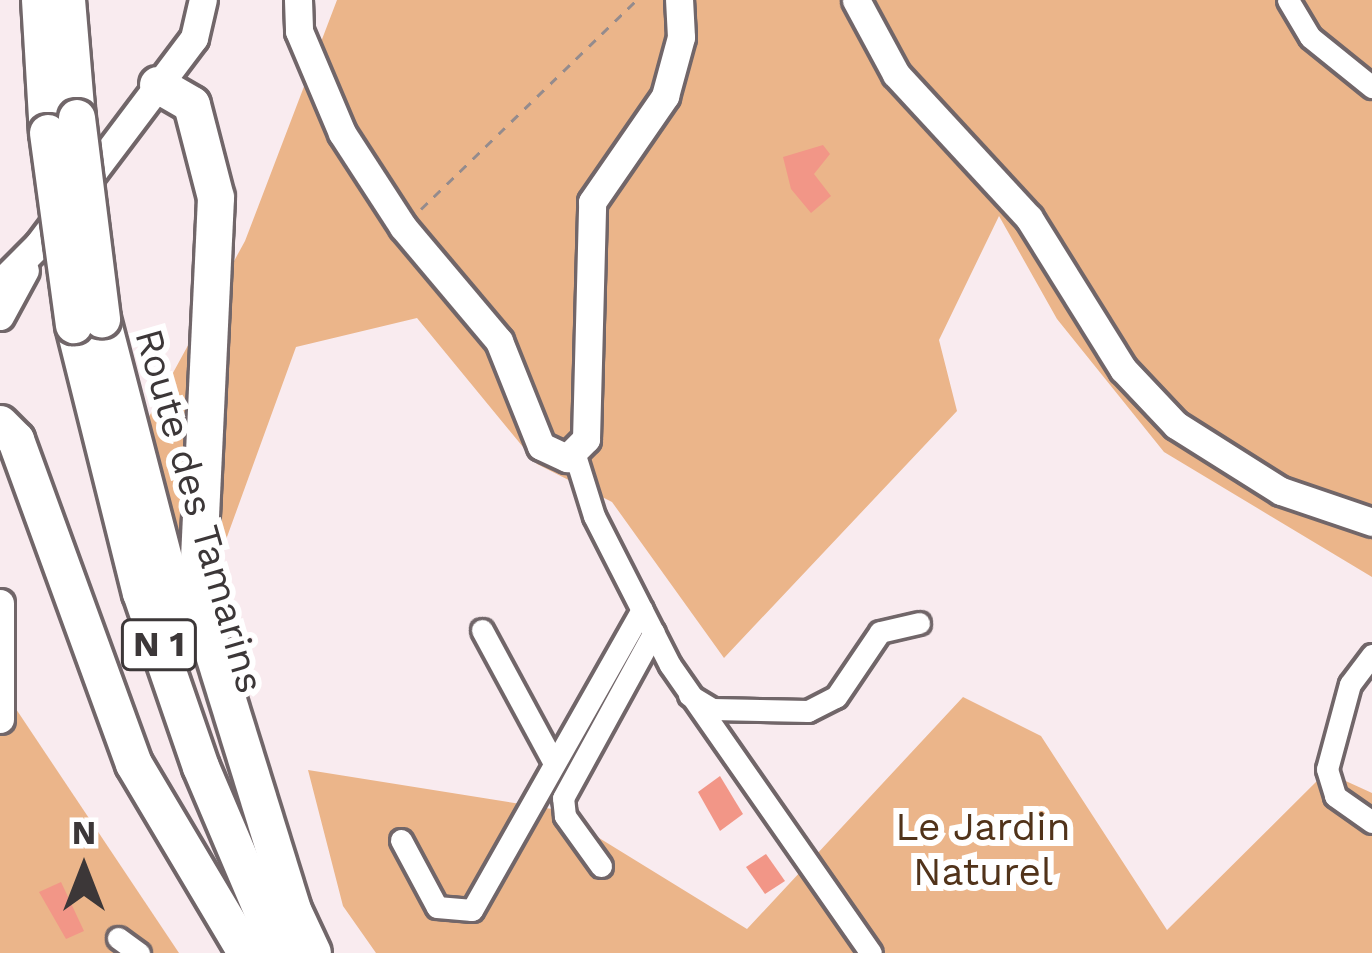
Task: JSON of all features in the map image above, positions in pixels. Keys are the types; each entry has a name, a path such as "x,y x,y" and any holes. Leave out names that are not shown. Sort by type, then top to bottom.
{"highway":[{"name":"Route des Tamarins","path":"40,0 63,126 88,322 141,593 201,767 280,953"},
{"name":"Route des Tamarins","path":"63,126 68,0"},
{"path":"158,85 192,105 216,198 197,600 293,911"},
{"name":"Route des Tamarins","path":"88,322 174,604 245,808 314,953"},
{"path":"0,424 25,461 134,764 247,953"}],"main road":[{"path":"158,85 189,0"},
{"path":"0,283 38,245 194,38 203,0"},
{"path":"298,0 299,31 342,133 403,227 500,341 541,446 560,458 574,455 586,439 592,202 665,96 681,37 679,0"},
{"path":"856,0 896,74 1029,218 1123,369 1176,425 1281,490 1372,523"},
{"path":"0,316 38,245"},
{"path":"0,603 0,719"}],"street":[{"path":"1288,0 1310,37 1372,87"},
{"path":"574,455 594,516 688,695 871,953"},
{"path":"400,840 437,907 472,910 642,610"},
{"path":"688,695 712,709 808,711 836,697 880,632 919,623"},
{"path":"482,630 554,763"},
{"path":"601,866 565,816 562,798 654,632"},
{"path":"1372,656 1350,684 1328,769 1335,796 1372,822"},
{"path":"118,938 139,953"}],"path":[{"path":"403,227 637,0"}],"green space":[{"path":"337,0 1372,0 1372,577 1164,452 1057,319 999,216 939,340 957,411 724,658 612,502 537,464 417,318 296,347 203,603 103,501 245,241"},
{"path":"0,685 179,953 0,953"},
{"name":"Le Jardin Naturel","path":"963,697 1041,736 1167,930 1326,772 1372,793 1372,953 376,953 343,906 308,770 552,809 747,929"}],"building":[{"path":"823,145 830,154 814,174 831,196 811,213 791,189 783,157"},
{"path":"720,776 743,814 720,831 698,792"},
{"path":"766,854 785,881 765,894 746,867"},
{"path":"61,882 84,931 66,939 39,892"}]}
